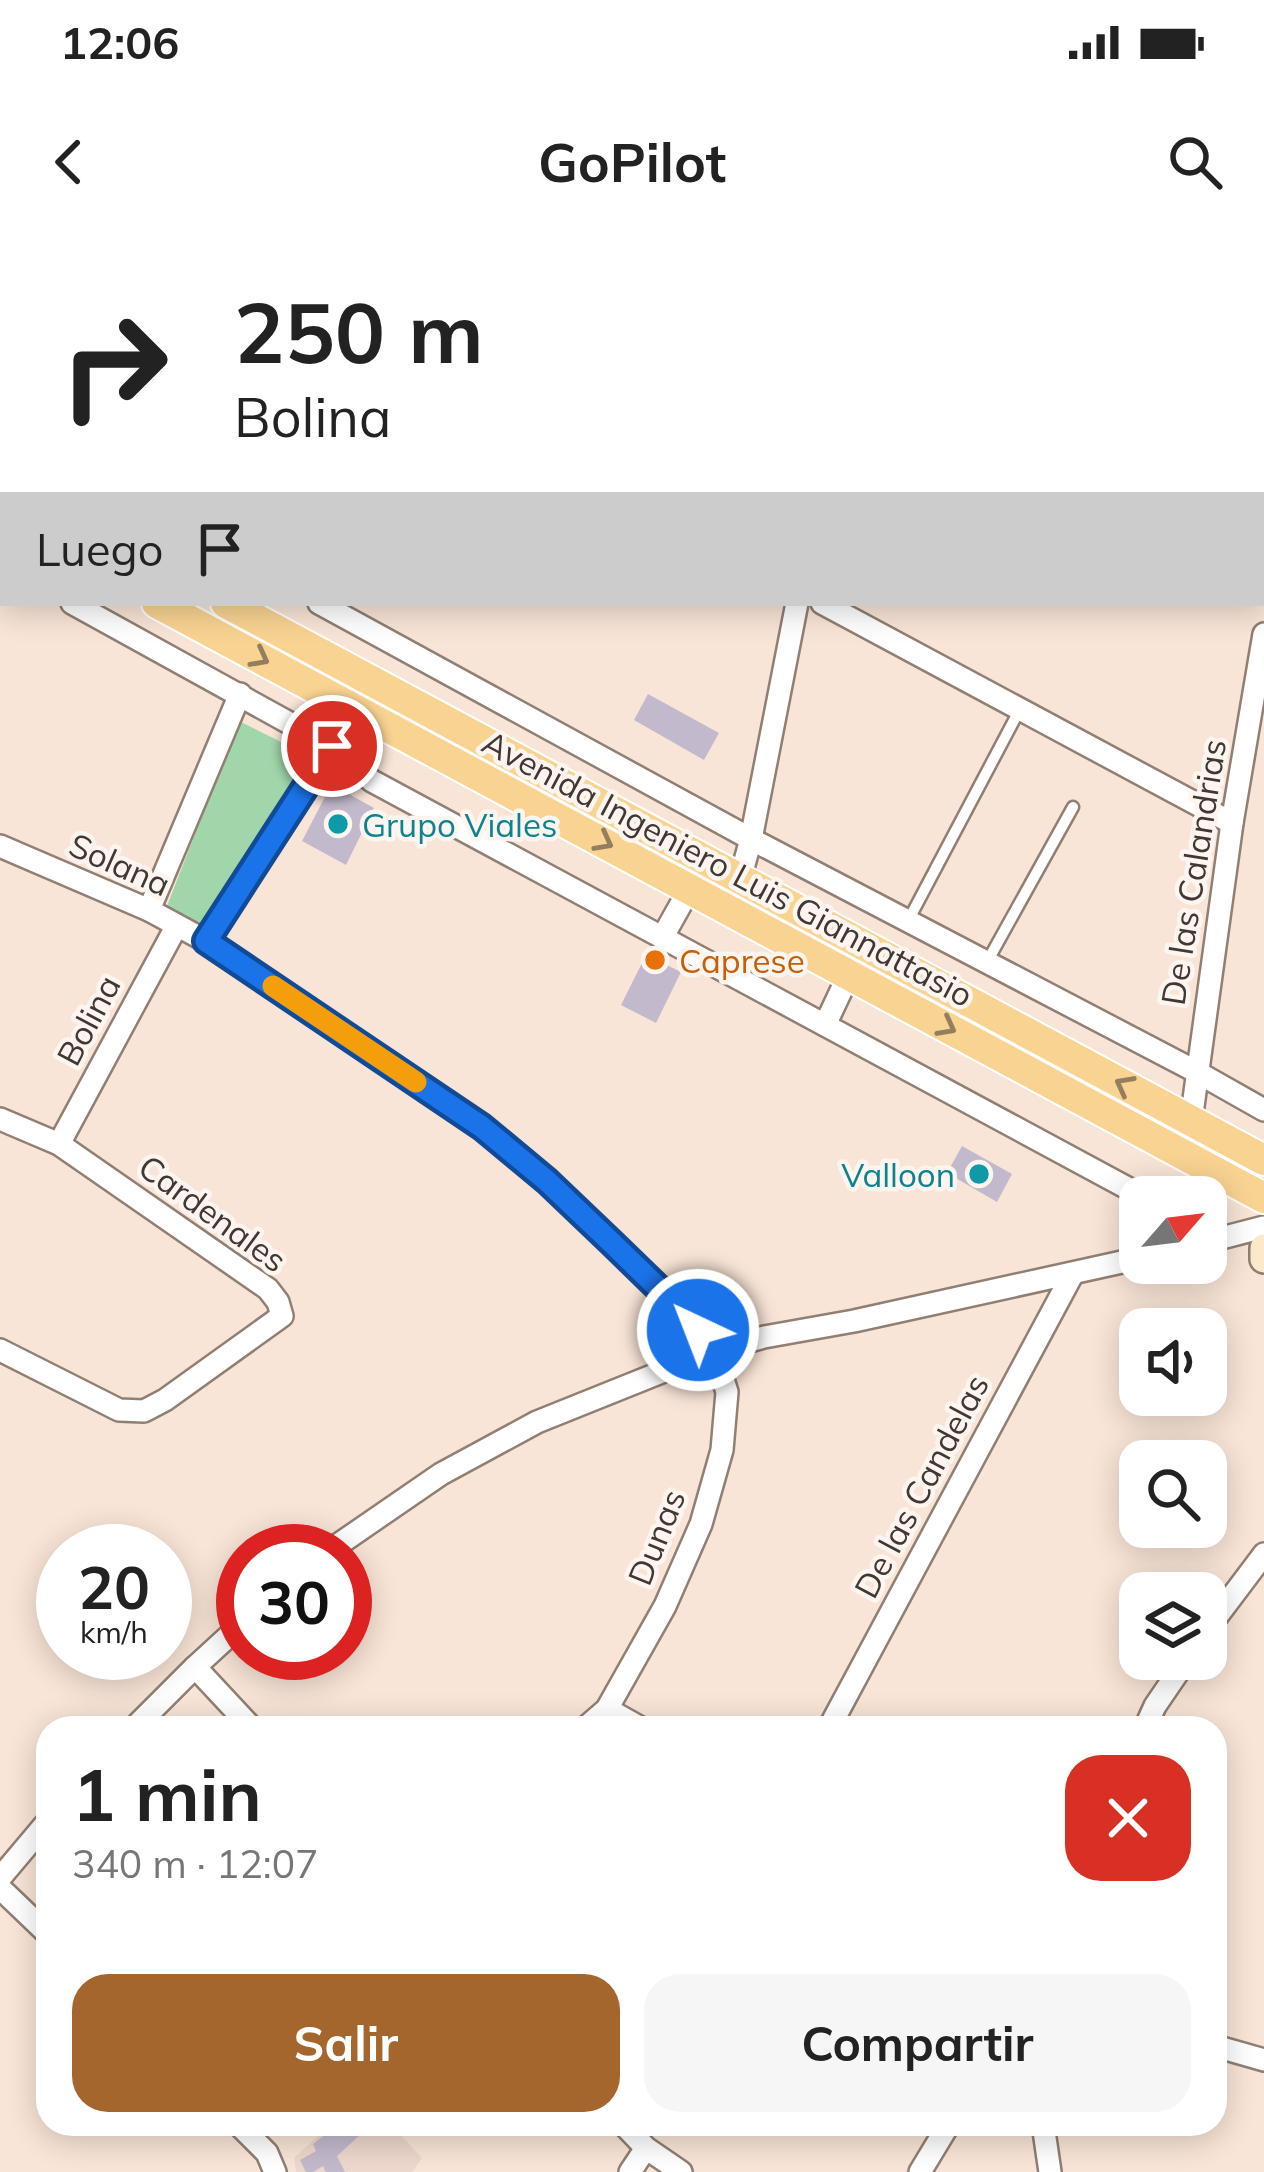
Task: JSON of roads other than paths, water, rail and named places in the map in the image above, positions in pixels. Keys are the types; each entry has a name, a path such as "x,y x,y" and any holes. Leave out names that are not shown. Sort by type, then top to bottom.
{"main road":[{"name":"Avenida Ingeniero Luis Giannattasio","path":"163,606 1264,1198"},
{"name":"Avenida Ingeniero Luis Giannattasio","path":"232,606 1264,1160"}],"street":[{"path":"78,606 332,746 372,782 1119,1184"},
{"name":"Avenida Ingeniero Luis Giannattasio","path":"324,606 751,839 1264,1110"},
{"path":"740,879 795,606"},
{"path":"828,606 1232,823"},
{"name":"De las Calandrias","path":"1191,1120 1264,634"},
{"path":"149,910 240,694"},
{"path":"475,736 493,698"},
{"path":"206,941 358,710"},
{"name":"Solana","path":"0,846 149,910 206,941 482,1127 612,1243 682,1311 714,1351"},
{"path":"662,938 690,888"},
{"name":"Bolina","path":"59,1144 176,927"},
{"path":"964,999 987,962"},
{"path":"825,1025 849,974"},
{"path":"1062,1052 1082,1012"},
{"name":"Cardenales","path":"0,1119 59,1144 268,1289 281,1316 144,1412 119,1410 0,1350"},
{"path":"1227,1234 1264,1227"},
{"path":"1264,1248 1264,1259"},
{"path":"368,1524 441,1474 537,1422 714,1351 764,1336 1119,1263"},
{"name":"De las Candelas","path":"835,1716 1072,1275"},
{"name":"Dunas","path":"598,1716 665,1606 701,1524 722,1450 727,1392 714,1351"},
{"path":"1227,1603 1264,1554"},
{"path":"146,1716 216,1647"},
{"path":"195,1666 242,1716"},
{"path":"1150,1716 1173,1680"},
{"path":"607,1708 621,1716"},
{"path":"0,1878 36,1835"},
{"path":"0,1888 36,1922"},
{"path":"1227,2049 1264,2060"},
{"path":"250,2136 267,2153 275,2172"},
{"path":"634,2136 681,2172"},
{"path":"920,2172 942,2136"},
{"path":"1044,2136 1050,2172"},
{"path":"630,2172 646,2148"}],"lane":[{"path":"908,921 1020,709"},
{"path":"987,962 1073,807"}],"place":[{"name":"Grupo Viales","path":"338,824"},
{"name":"Caprese","path":"655,960"},
{"name":"Valloon","path":"979,1174"}]}
